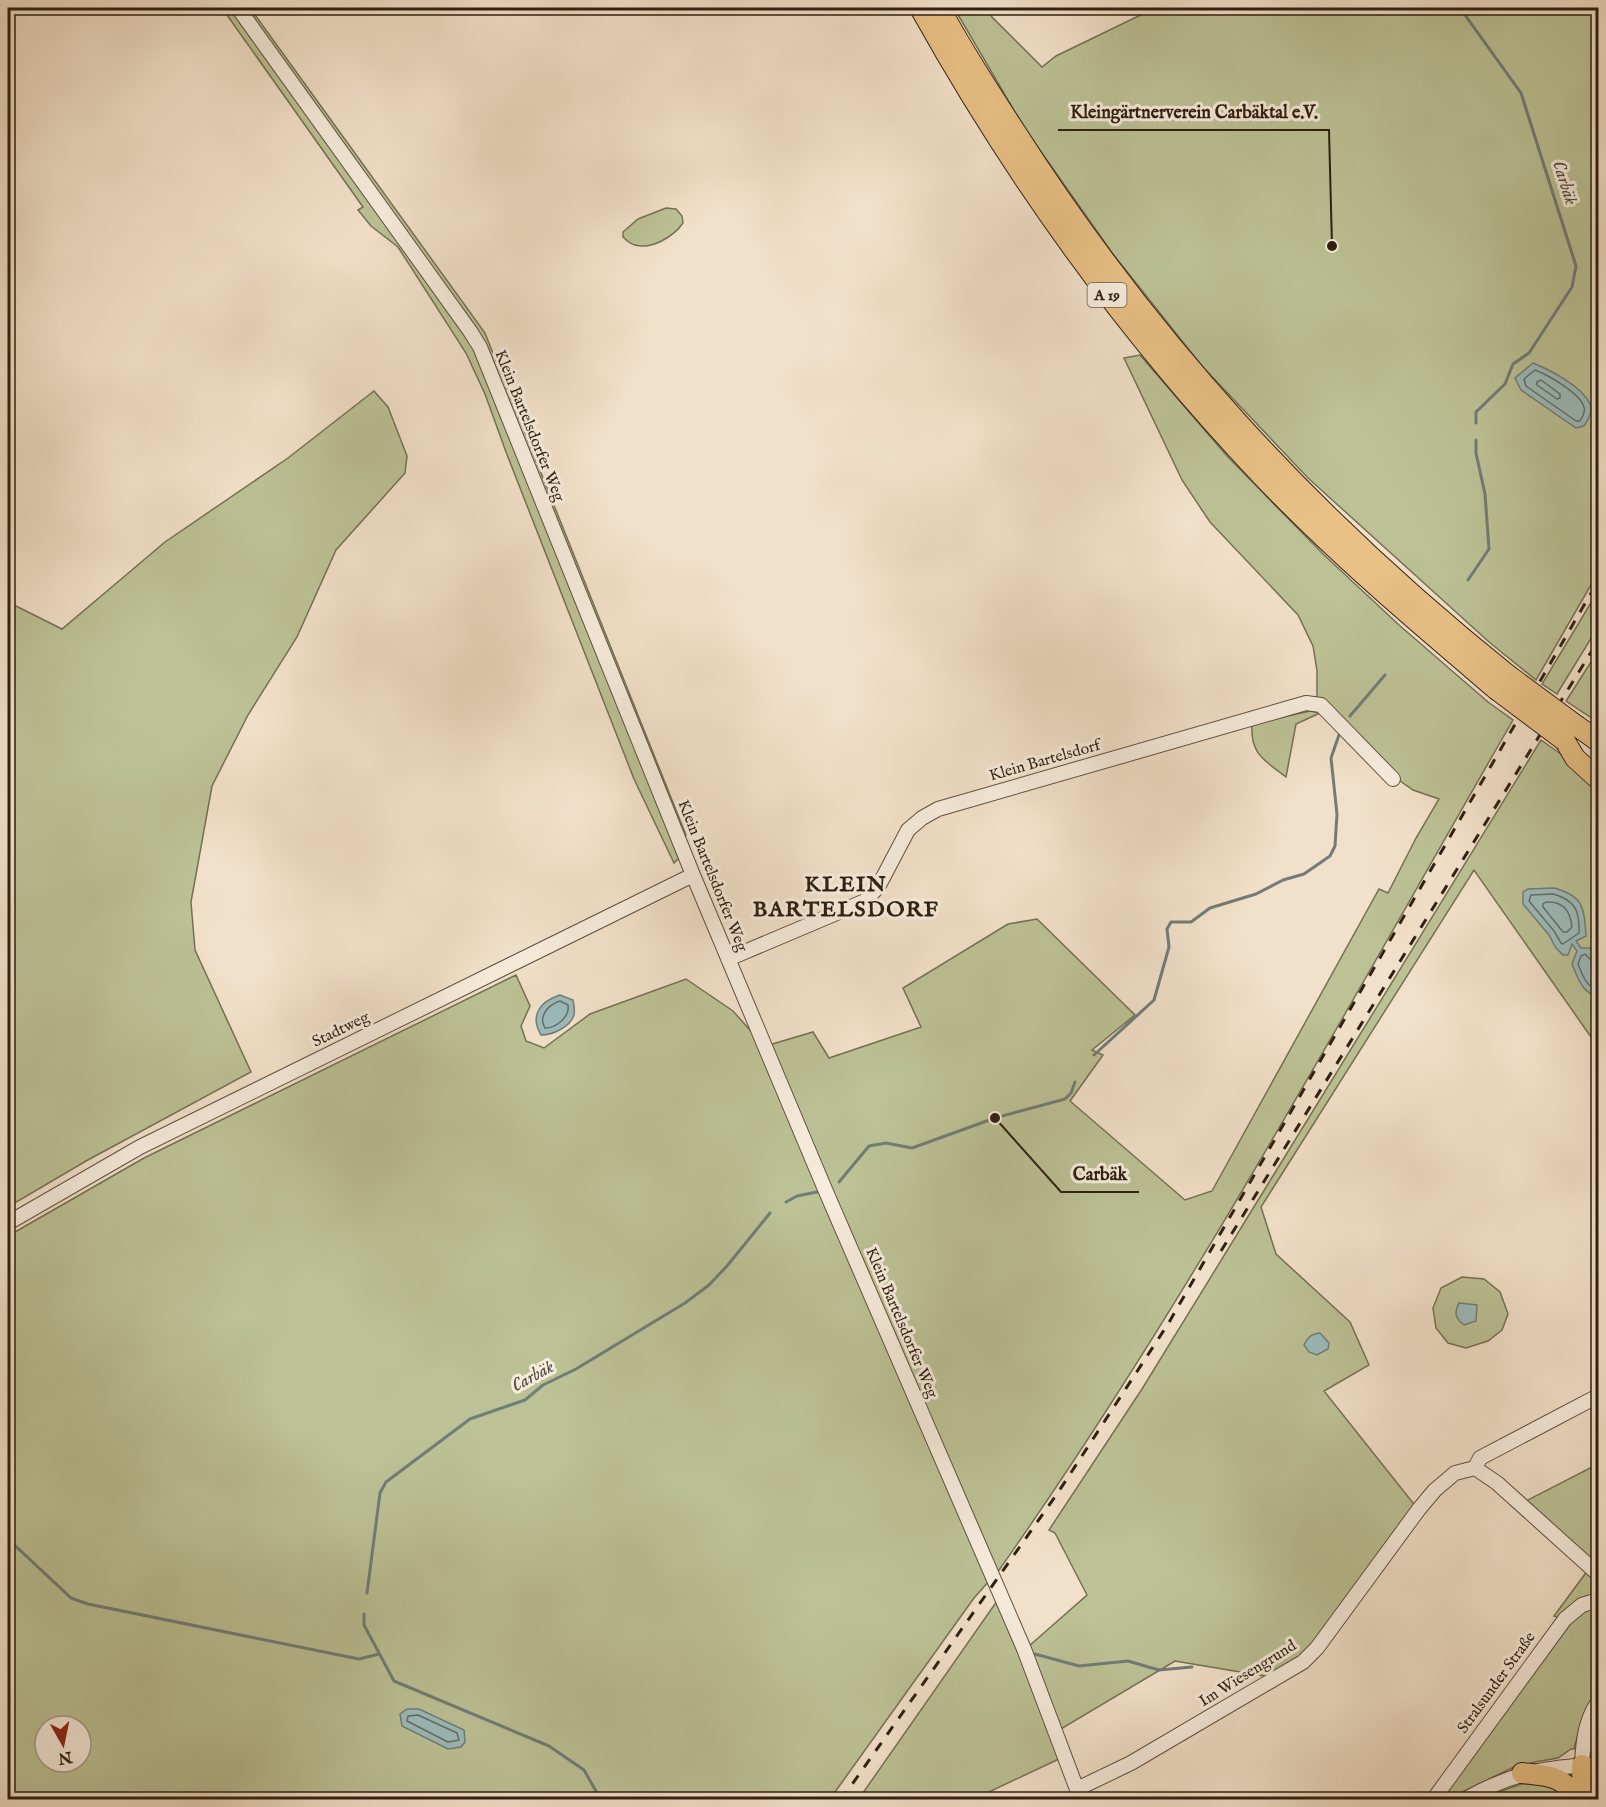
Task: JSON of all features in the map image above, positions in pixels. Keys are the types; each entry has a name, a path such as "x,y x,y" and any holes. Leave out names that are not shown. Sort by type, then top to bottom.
{"highway":[{"name":"A 19","path":"920,8 957,73 1069,245 1158,358 1226,438 1311,525 1429,632 1571,733 1599,763"},
{"name":"A 19","path":"940,8 993,97 1078,227 1170,345 1239,425 1338,528 1433,613 1502,683"},
{"name":"A 19","path":"1571,733 1599,741"},
{"path":"1599,734 1571,733 1575,758 1599,779"},
{"path":"1581,1800 1590,1766"},
{"path":"1522,1773 1555,1777 1568,1785 1581,1800"}],"street":[{"name":"Klein Bartelsdorfer Weg","path":"238,8 480,347 693,876 824,1187 1024,1649 1079,1794"},
{"name":"Klein Bartelsdorf","path":"728,958 865,901 878,887 908,830 922,818 938,809 1306,703 1321,705 1393,779"},
{"name":"Stadtweg","path":"8,1223 140,1147 693,876"},
{"name":"Im Wiesengrund","path":"1079,1794 1303,1662 1317,1648 1435,1490 1455,1473 1474,1468 1480,1458 1599,1396"},
{"path":"1474,1468 1497,1484 1599,1574"},
{"name":"Stralsunder Straße","path":"1433,1800 1565,1619 1582,1605 1599,1600"},
{"path":"1464,1800 1522,1773 1547,1768 1590,1766 1587,1724 1599,1702"},
{"path":"1587,1724 1591,1738 1599,1750"}],"green space":[{"path":"222,8 250,8 485,333 686,835 673,841 680,857 674,863 634,779 485,394 466,353 398,247 371,226 358,210 363,207"},
{"path":"954,8 988,8 992,17 1042,67 1056,56 1155,8 1598,8 1598,566 1595,578 1536,680 1489,642 1308,478 1202,366 1113,254 1025,129"},
{"path":"666,208 676,209 682,216 683,223 674,233 648,246 631,244 623,237 623,232 638,219"},
{"path":"1140,355 1227,456 1322,553 1399,625 1488,702 1513,720 1201,1260 1067,1470 997,1573 769,1045 813,1032 829,1058 921,1027 903,988 1008,924 1037,919 1135,1015 1092,1050 1103,1055 1070,1101 1185,1200 1212,1191 1379,889 1388,893 1439,799 1413,790 1393,776 1317,702 1317,671 1313,646 1298,615 1210,522 1182,480 1124,358"},
{"path":"374,391 388,407 407,456 405,473 336,550 297,637 248,715 212,786 191,902 195,950 251,1072 86,1161 8,1207 8,602 62,629 165,542 288,458"},
{"path":"1598,591 1598,627 1557,694 1542,684"},
{"path":"1598,651 1598,725 1596,721 1566,701"},
{"path":"1310,711 1320,713 1296,724 1286,777 1265,761 1256,749 1253,743 1252,724"},
{"path":"1541,740 1572,762 1598,785 1598,1047 1474,870 1261,1207 1276,1254 1350,1322 1369,1365 1324,1391 1417,1508 1315,1646 1269,1680 1264,1676 1175,1661 1061,1729 1028,1647 1087,1595 1055,1533 1049,1530 1142,1389"},
{"path":"516,975 530,1006 521,1026 526,1041 544,1048 590,1014 686,979 733,1011 758,1039 990,1580 974,1598 830,1799 8,1799 8,1236 144,1158"},
{"path":"1462,1277 1484,1279 1500,1292 1508,1314 1502,1330 1488,1341 1466,1348 1448,1343 1436,1328 1433,1308 1441,1288"},
{"path":"1598,1464 1598,1570 1522,1503"},
{"path":"1588,1570 1598,1580 1598,1593 1561,1618 1554,1616"},
{"path":"997,1601 1061,1758 974,1799 858,1800"},
{"path":"1598,1607 1598,1694 1582,1719 1574,1749 1558,1758 1512,1768 1448,1799 1436,1800 1573,1617"},
{"path":"1550,1783 1574,1800 1476,1800 1521,1784"}],"water":[{"path":"1533,363 1565,379 1586,397 1591,410 1584,426 1576,428 1521,390 1515,378"},
{"path":"1554,888 1577,899 1583,911 1586,936 1576,941 1581,948 1590,948 1598,961 1598,997 1588,992 1579,980 1572,964 1577,951 1572,944 1568,955 1563,955 1523,904 1523,892 1528,889"},
{"path":"560,995 573,1000 574,1015 569,1023 560,1030 541,1035 536,1021 539,1010 547,1001"},
{"path":"1459,1303 1477,1305 1476,1321 1464,1325 1457,1318 1456,1310"},
{"path":"1320,1333 1329,1343 1328,1349 1317,1355 1309,1352 1304,1345 1310,1336"},
{"path":"407,1709 419,1709 464,1730 465,1742 461,1747 448,1749 402,1726 400,1714"}],"waterway":[{"name":"Carbäk","path":"1460,8 1521,93 1576,266 1572,287 1529,353 1513,364 1505,384 1476,412 1476,423"},
{"name":"Carbäk","path":"1468,580 1489,549 1485,494 1476,453 1476,440"},
{"name":"Carbäk","path":"1350,716 1385,675"},
{"name":"Carbäk","path":"1094,1055 1154,1000 1169,947 1167,929 1171,922 1191,922 1210,908 1256,894 1283,880 1304,874 1330,856 1335,846 1337,814 1331,758 1339,735"},
{"name":"Carbäk","path":"839,1182 869,1146 886,1143 912,1148 995,1118 1065,1099 1071,1093 1075,1082"},
{"name":"Carbäk","path":"786,1202 797,1196 817,1192"},
{"name":"Carbäk","path":"367,1593 380,1493 386,1482 470,1419 525,1400 543,1385 576,1369 685,1303 709,1285 727,1266 770,1213"},
{"path":"8,1539 71,1598 88,1604 359,1659 379,1654"},
{"name":"Carbäk","path":"364,1614 364,1625 394,1681 549,1746 584,1770 601,1800"},
{"path":"1035,1654 1079,1666 1128,1661 1159,1670 1192,1667"}],"railway":[{"path":"841,1800 1057,1494 1168,1324 1598,581"},
{"path":"1221,1251 1598,641"}],"place":[{"name":"Kleingärtnerverein Carbäktal e.V.","path":"1332,246"},
{"name":"Carbäk","path":"995,1118"}],"district":[{"name":"KLEIN BARTELSDORF","path":"846,898"}]}
